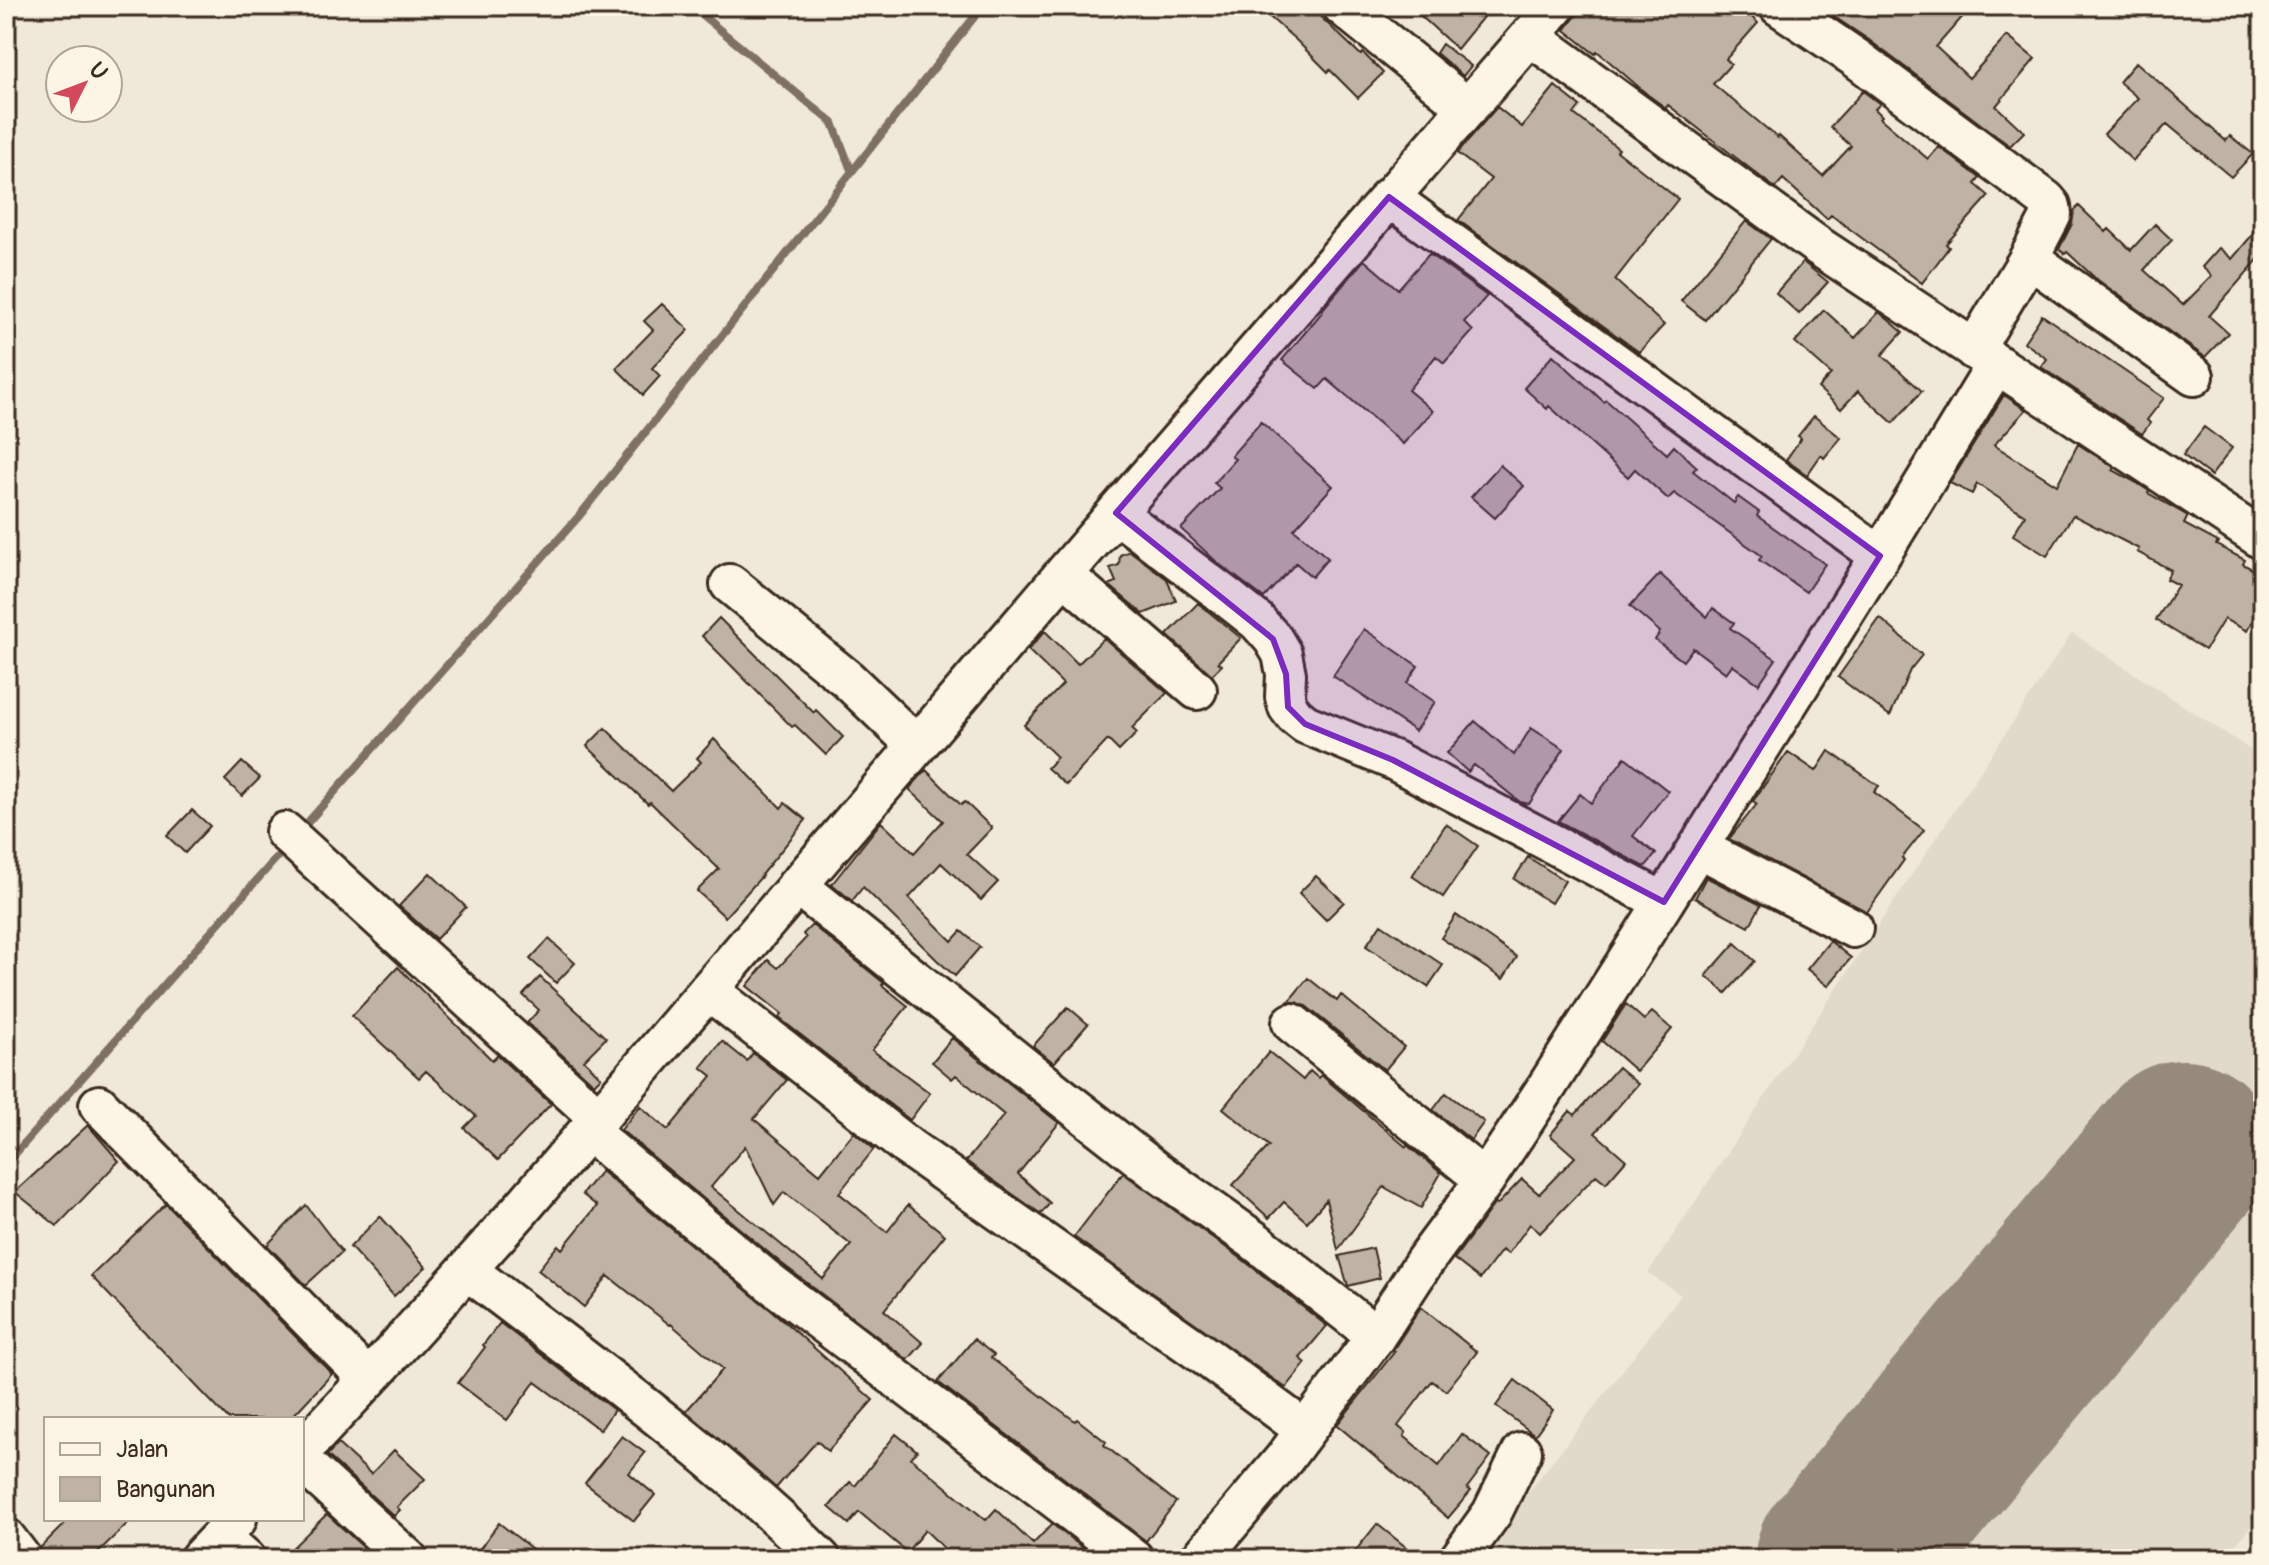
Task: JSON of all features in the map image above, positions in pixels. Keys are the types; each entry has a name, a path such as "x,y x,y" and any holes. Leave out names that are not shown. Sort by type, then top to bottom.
{"street":[{"path":"1342,6 1468,108"},
{"path":"304,1448 467,1270 594,1125 1116,513 1556,6"},
{"path":"1200,1559 1284,1459 1376,1336 1591,1020 1880,556 1985,357 2052,214 2046,200 1856,58 1779,6"},
{"path":"1530,36 1815,244 2263,540"},
{"path":"1389,197 1880,556"},
{"path":"2029,258 2194,376"},
{"path":"1116,513 1218,589 1265,630 1282,654 1288,707 1305,724 1393,760 1664,902"},
{"path":"1064,575 1197,690"},
{"path":"730,584 847,679 917,746"},
{"path":"285,832 594,1125 767,1280 1134,1559"},
{"path":"1699,848 1853,928"},
{"path":"797,885 1156,1171 1255,1241 1376,1336"},
{"path":"708,990 908,1147 1305,1430"},
{"path":"1292,1023 1485,1180"},
{"path":"99,1105 368,1379"},
{"path":"467,1270 700,1450 775,1514 821,1559"},
{"path":"1459,1559 1492,1513 1522,1452"},
{"path":"304,1464 408,1559"},
{"path":"6,1538 22,1559"}],"highlighted area":[{"path":"1389,197 1880,556 1664,902 1393,760 1305,724 1288,707 1286,674 1273,639 1116,513"}],"shaded area":[{"path":"2072,633 2263,758 2263,1511 2224,1559 1475,1559 1681,1295 1648,1273"}],"building":[{"path":"1257,6 1309,6 1383,73 1358,98"},
{"path":"1410,6 1492,6 1457,49"},
{"path":"1584,6 1740,6 1758,23 1726,59 1731,64 1713,84 1779,136 1823,176 1851,146 1830,127 1863,91 1880,104 1875,109 1882,116 1880,118 1928,159 1939,147 1980,178 1975,184 1989,196 1946,244 1949,247 1922,283 1831,215 1827,219 1783,179 1775,188 1668,105 1666,108 1648,95 1597,51 1595,54 1565,30"},
{"path":"1818,6 1972,6 1936,47 1969,78 2007,36 2035,59 1996,106 2024,132 2010,146 1869,40"},
{"path":"1442,44 1471,66 1463,76 1436,53"},
{"path":"2136,62 2226,141 2230,136 2253,154 2231,177 2167,124 2133,161 2104,134 2138,98 2119,82"},
{"path":"1555,86 1580,106 1574,114 1678,199 1615,280 1664,325 1639,352 1458,220 1491,179 1457,153 1497,107 1522,127"},
{"path":"2079,206 2106,232 2109,229 2131,250 2155,224 2172,240 2144,270 2183,305 2212,276 2202,267 2219,248 2232,259 2263,222 2263,254 2209,316 2228,333 2205,357 2059,249 2072,224 2074,211"},
{"path":"1746,221 1771,239 1705,320 1681,301"},
{"path":"1429,254 1487,296 1464,322 1473,331 1444,363 1436,356 1408,390 1433,411 1403,444 1327,379 1318,389 1282,360 1364,260 1398,289"},
{"path":"1803,262 1828,282 1799,314 1776,293"},
{"path":"662,304 689,330 652,368 660,376 643,395 616,368 653,330 644,321"},
{"path":"1824,310 1855,338 1879,312 1903,332 1882,355 1922,391 1893,423 1858,391 1841,409 1818,388 1831,374 1795,342"},
{"path":"2042,315 2164,398 2147,420 2150,423 2142,434 2041,367 2047,359 2024,342"},
{"path":"1553,355 1667,454 1674,446 1697,467 1693,471 1734,503 1738,497 1759,512 1757,516 1825,564 1806,592 1759,560 1762,556 1674,493 1668,499 1635,469 1628,477 1549,406 1547,409 1524,388"},
{"path":"2004,395 2026,410 1994,445 2057,485 2078,444 2148,493 2188,516 2184,524 2218,542 2216,545 2245,560 2243,564 2263,575 2263,601 2247,631 2224,619 2205,650 2156,620 2178,585 2166,579 2171,570 2137,552 2139,549 2073,515 2047,556 2013,535 2025,515 1977,484 1972,494 1950,483"},
{"path":"1814,416 1841,438 1824,458 1821,455 1807,475 1786,460 1801,438 1798,436"},
{"path":"1261,422 1333,486 1294,529 1328,558 1312,577 1296,563 1264,598 1219,564 1181,529 1220,488 1214,483 1235,459 1231,456"},
{"path":"2204,427 2232,448 2211,476 2183,455"},
{"path":"1500,465 1524,486 1495,518 1471,497"},
{"path":"1130,551 1167,579 1176,601 1143,614 1109,585 1116,582 1110,568 1119,565 1120,555"},
{"path":"1660,574 1707,617 1713,608 1734,623 1730,628 1776,659 1759,684 1732,665 1726,673 1693,648 1683,661 1655,640 1660,632 1630,606"},
{"path":"1198,603 1241,638 1218,662 1222,665 1212,675 1167,635"},
{"path":"719,618 814,713 816,710 843,737 826,755 795,725 792,727 702,636"},
{"path":"1880,618 1922,655 1910,670 1890,716 1838,677"},
{"path":"1364,629 1418,666 1407,683 1435,702 1415,731 1333,676"},
{"path":"1045,631 1078,664 1104,638 1167,693 1132,728 1137,733 1119,751 1108,740 1066,785 1047,768 1057,757 1024,725 1063,684 1028,650"},
{"path":"1475,721 1514,755 1531,728 1564,749 1529,804 1520,802 1474,765 1468,772 1447,753"},
{"path":"605,728 671,791 701,762 697,758 714,739 781,808 785,803 806,820 725,917 697,891 719,869 587,746"},
{"path":"1829,751 1879,786 1874,792 1924,830 1867,912 1729,839 1757,804 1753,801 1788,752 1816,771"},
{"path":"1625,757 1668,791 1633,836 1656,854 1645,867 1558,821 1580,794 1591,803"},
{"path":"242,762 260,778 242,796 225,780"},
{"path":"926,770 961,805 965,802 992,828 967,854 998,882 981,900 941,863 909,898 952,941 961,931 980,947 955,976 863,887 852,901 832,884 881,822 914,853 943,821 909,789"},
{"path":"192,810 210,826 185,853 167,836"},
{"path":"1446,824 1478,846 1443,897 1412,876"},
{"path":"1528,857 1565,881 1551,903 1514,879"},
{"path":"430,873 466,907 436,939 399,906"},
{"path":"1316,876 1344,902 1326,920 1299,893"},
{"path":"1706,877 1761,905 1749,927 1695,898"},
{"path":"1456,915 1517,957 1503,979 1441,938"},
{"path":"1381,924 1443,965 1428,987 1366,946"},
{"path":"812,925 908,1006 872,1050 930,1093 910,1120 779,1018 782,1014 747,986 768,960 778,968 806,938 803,934"},
{"path":"549,939 575,963 556,983 530,959"},
{"path":"1830,941 1851,958 1828,986 1807,969"},
{"path":"1735,943 1755,961 1726,993 1706,976"},
{"path":"398,967 492,1060 497,1055 551,1104 498,1160 464,1128 476,1116 426,1071 419,1078 352,1016"},
{"path":"540,977 606,1038 584,1060 601,1077 594,1084 527,1023 539,1010 523,995"},
{"path":"1308,978 1337,1001 1341,995 1404,1047 1385,1070 1306,1006 1288,1002"},
{"path":"1626,1004 1644,1020 1652,1012 1672,1029 1636,1071 1602,1041"},
{"path":"1068,1007 1088,1024 1054,1063 1033,1046"},
{"path":"952,1038 1059,1123 1018,1174 1050,1203 1041,1214 966,1161 1004,1115 956,1075 952,1079 932,1062"},
{"path":"722,1041 747,1061 753,1053 787,1080 754,1119 820,1174 854,1132 874,1149 839,1193 887,1232 908,1205 945,1235 884,1310 923,1343 908,1360 781,1263 621,1130 640,1106 668,1130 712,1076 701,1067","holes":["745,1146 774,1205 784,1192 851,1245 823,1279 711,1187"]},
{"path":"1269,1052 1303,1080 1310,1071 1318,1078 1321,1075 1441,1173 1421,1208 1384,1187 1338,1250 1326,1200 1307,1222 1284,1202 1269,1218 1233,1185 1269,1146 1223,1108"},
{"path":"1618,1067 1638,1084 1595,1133 1626,1160 1606,1183 1596,1175 1540,1233 1530,1224 1508,1254 1502,1250 1480,1279 1454,1259 1495,1203 1497,1205 1522,1179 1539,1194 1575,1157 1550,1135 1570,1111 1575,1115"},
{"path":"1446,1093 1484,1122 1471,1140 1433,1110"},
{"path":"88,1125 119,1161 57,1226 15,1192"},
{"path":"601,1171 778,1316 873,1400 828,1451 817,1441 776,1488 686,1411 723,1369 608,1276 584,1307 538,1270 558,1245 562,1249 597,1206 582,1194"},
{"path":"1123,1173 1242,1259 1327,1326 1300,1358 1306,1363 1286,1388 1074,1237"},
{"path":"166,1204 332,1374 292,1417 226,1417 91,1276"},
{"path":"306,1205 342,1252 306,1285 267,1245"},
{"path":"380,1216 426,1267 394,1296 350,1247"},
{"path":"1373,1248 1380,1278 1348,1286 1339,1256"},
{"path":"1421,1307 1477,1352 1446,1391 1432,1381 1398,1426 1406,1433 1404,1436 1439,1466 1462,1434 1491,1456 1467,1488 1471,1491 1448,1518 1337,1425 1395,1351"},
{"path":"500,1323 614,1410 600,1430 535,1382 507,1420 458,1383"},
{"path":"974,1339 994,1355 991,1358 1075,1421 1077,1419 1106,1442 1104,1445 1176,1502 1146,1541 938,1382"},
{"path":"1515,1380 1553,1410 1535,1435 1496,1406"},
{"path":"896,1434 917,1451 911,1458 986,1520 996,1509 1033,1544 1052,1524 1083,1548 1073,1559 955,1559 925,1530 907,1552 859,1512 849,1524 829,1507 850,1482 855,1486"},
{"path":"622,1436 645,1453 629,1473 655,1495 634,1521 585,1483"},
{"path":"338,1444 371,1474 394,1450 425,1479 397,1507 400,1510 394,1516 327,1455"},
{"path":"327,1514 363,1547 351,1559 281,1559"},
{"path":"67,1521 130,1521 91,1559 44,1559 40,1548"},
{"path":"499,1523 545,1559 472,1559"},
{"path":"1377,1524 1421,1559 1349,1559"}],"waterway":[{"path":"691,6 833,123 851,170"},
{"path":"300,831 580,515 983,6"},
{"path":"6,1164 286,847"}],"runway":[{"path":"1845,1559 2183,1150"}]}
